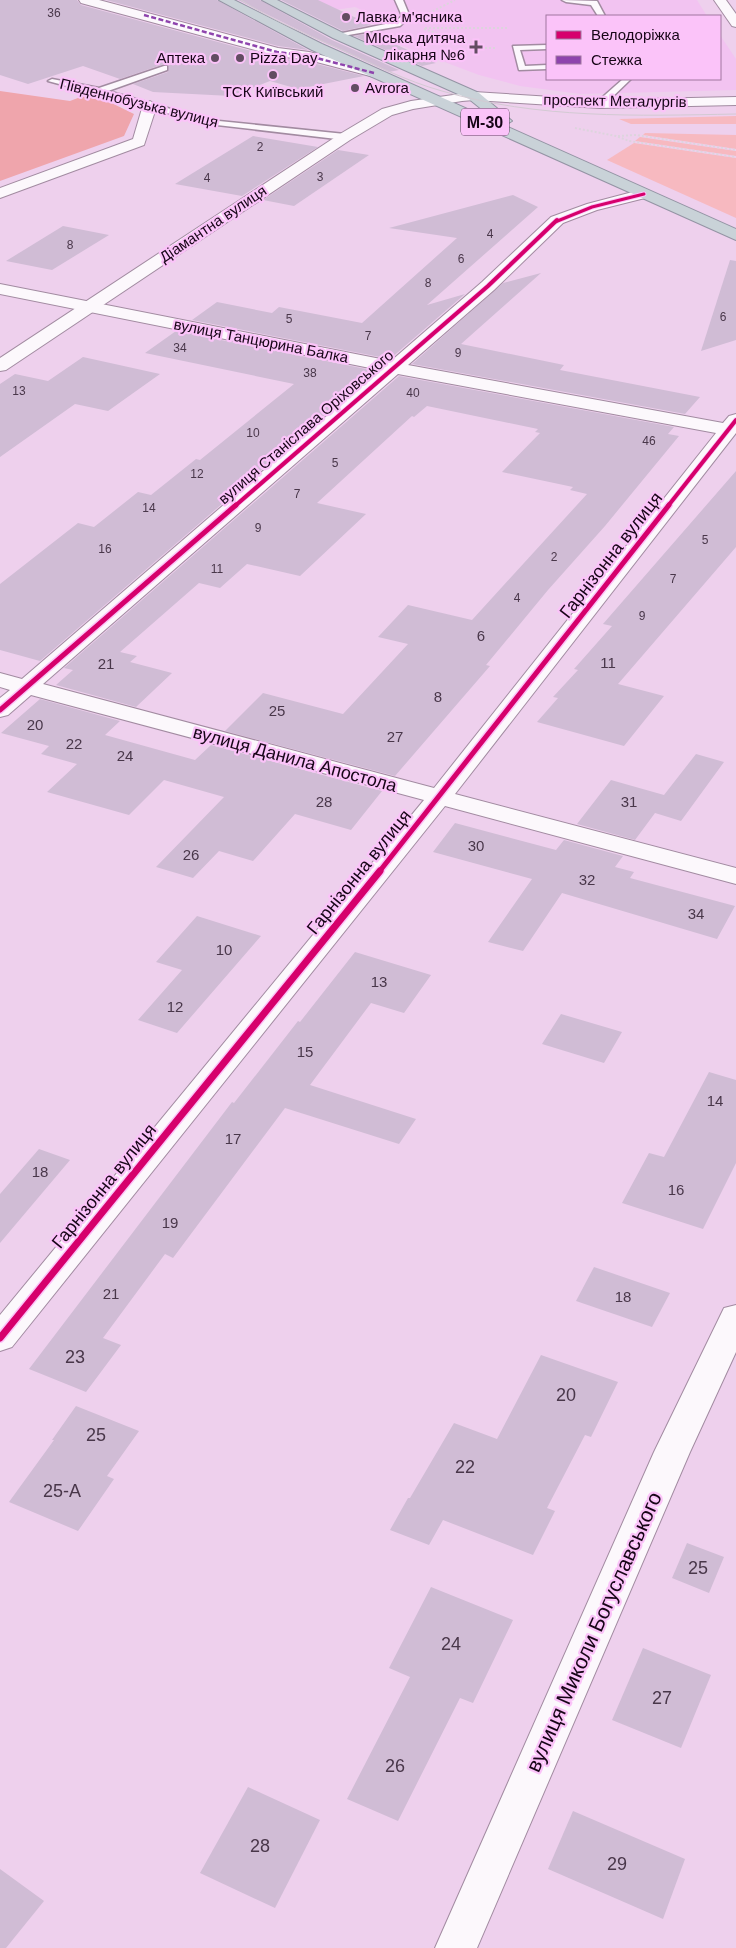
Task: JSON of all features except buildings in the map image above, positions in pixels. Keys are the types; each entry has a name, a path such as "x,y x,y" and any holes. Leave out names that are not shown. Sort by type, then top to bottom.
{"highway":[{"name":"М-30","path":"225,0 374,73 736,235"},
{"name":"М-30","path":"268,0 337,35 474,96 534,144"}],"street":[{"path":"85,0 277,52 309,56 374,73"},
{"path":"720,0 736,23"},
{"name":"проспект Металургів","path":"435,101 474,96 600,104 736,101"},
{"name":"Діамантна вулиця","path":"0,366 345,137 386,112 435,101"},
{"path":"0,193 139,142 150,105"},
{"name":"вулиця Станіслава Оріховського","path":"0,710 392,367 488,286 557,220 592,207 644,194"},
{"name":"вулиця Танцюрина Балка","path":"0,289 392,367 732,425"},
{"name":"Гарнізонна вулиця","path":"0,1338 439,798 732,425"},
{"name":"вулиця Данила Апостола","path":"0,680 736,876"},
{"name":"вулиця Миколи Богуславського","path":"456,1948 672,1452 736,1317"}],"lane":[{"path":"337,35 397,24 406,17 399,0"},
{"path":"566,0 594,3 600,15"},
{"path":"546,47 516,48 522,68 546,67"},
{"path":"100,91 164,68"},
{"path":"600,104 626,80"},
{"name":"Південнобузька вулиця","path":"52,81 100,91 208,122 345,137"}],"path":[{"path":"426,14 455,0"},
{"path":"510,28 418,27 483,48 516,48"},
{"path":"572,128 616,136 629,141 736,157"},
{"path":"616,136 636,135 736,150"}],"shaded area":[{"name":"МІська дитяча лікарня №6","path":"316,0 697,0 706,15 546,15 546,80 721,80 721,36 736,59 736,90 581,94 520,86 479,75 373,35 368,26 393,20 377,12 368,13 355,7 335,10"},
{"path":"0,91 70,101 91,93 134,114 124,136 0,181"},
{"path":"736,116 736,124 631,124 619,119"},
{"path":"645,133 736,135 736,149 643,135"},
{"path":"640,137 736,151 736,156 635,141"},
{"path":"634,143 736,158 736,218 607,160"}],"tram line":[{"path":"241,0 289,26 403,77 442,91 478,100 515,107 588,114 736,114"}],"marked path":[{"path":"144,15 277,52 309,56 374,73"}],"cycle path":[{"path":"0,710 488,286 557,220 592,207 644,194"},
{"path":"0,1338 439,798 736,420"}],"place":[{"name":"Лавка м'ясника","path":"346,17"},
{"name":"МІська дитяча лікарня №6","path":"476,47"},
{"name":"Аптека","path":"215,58"},
{"name":"Pizza Day","path":"240,58"},
{"name":"ТСК Київський","path":"273,75"},
{"name":"Avrora","path":"355,88"}]}
